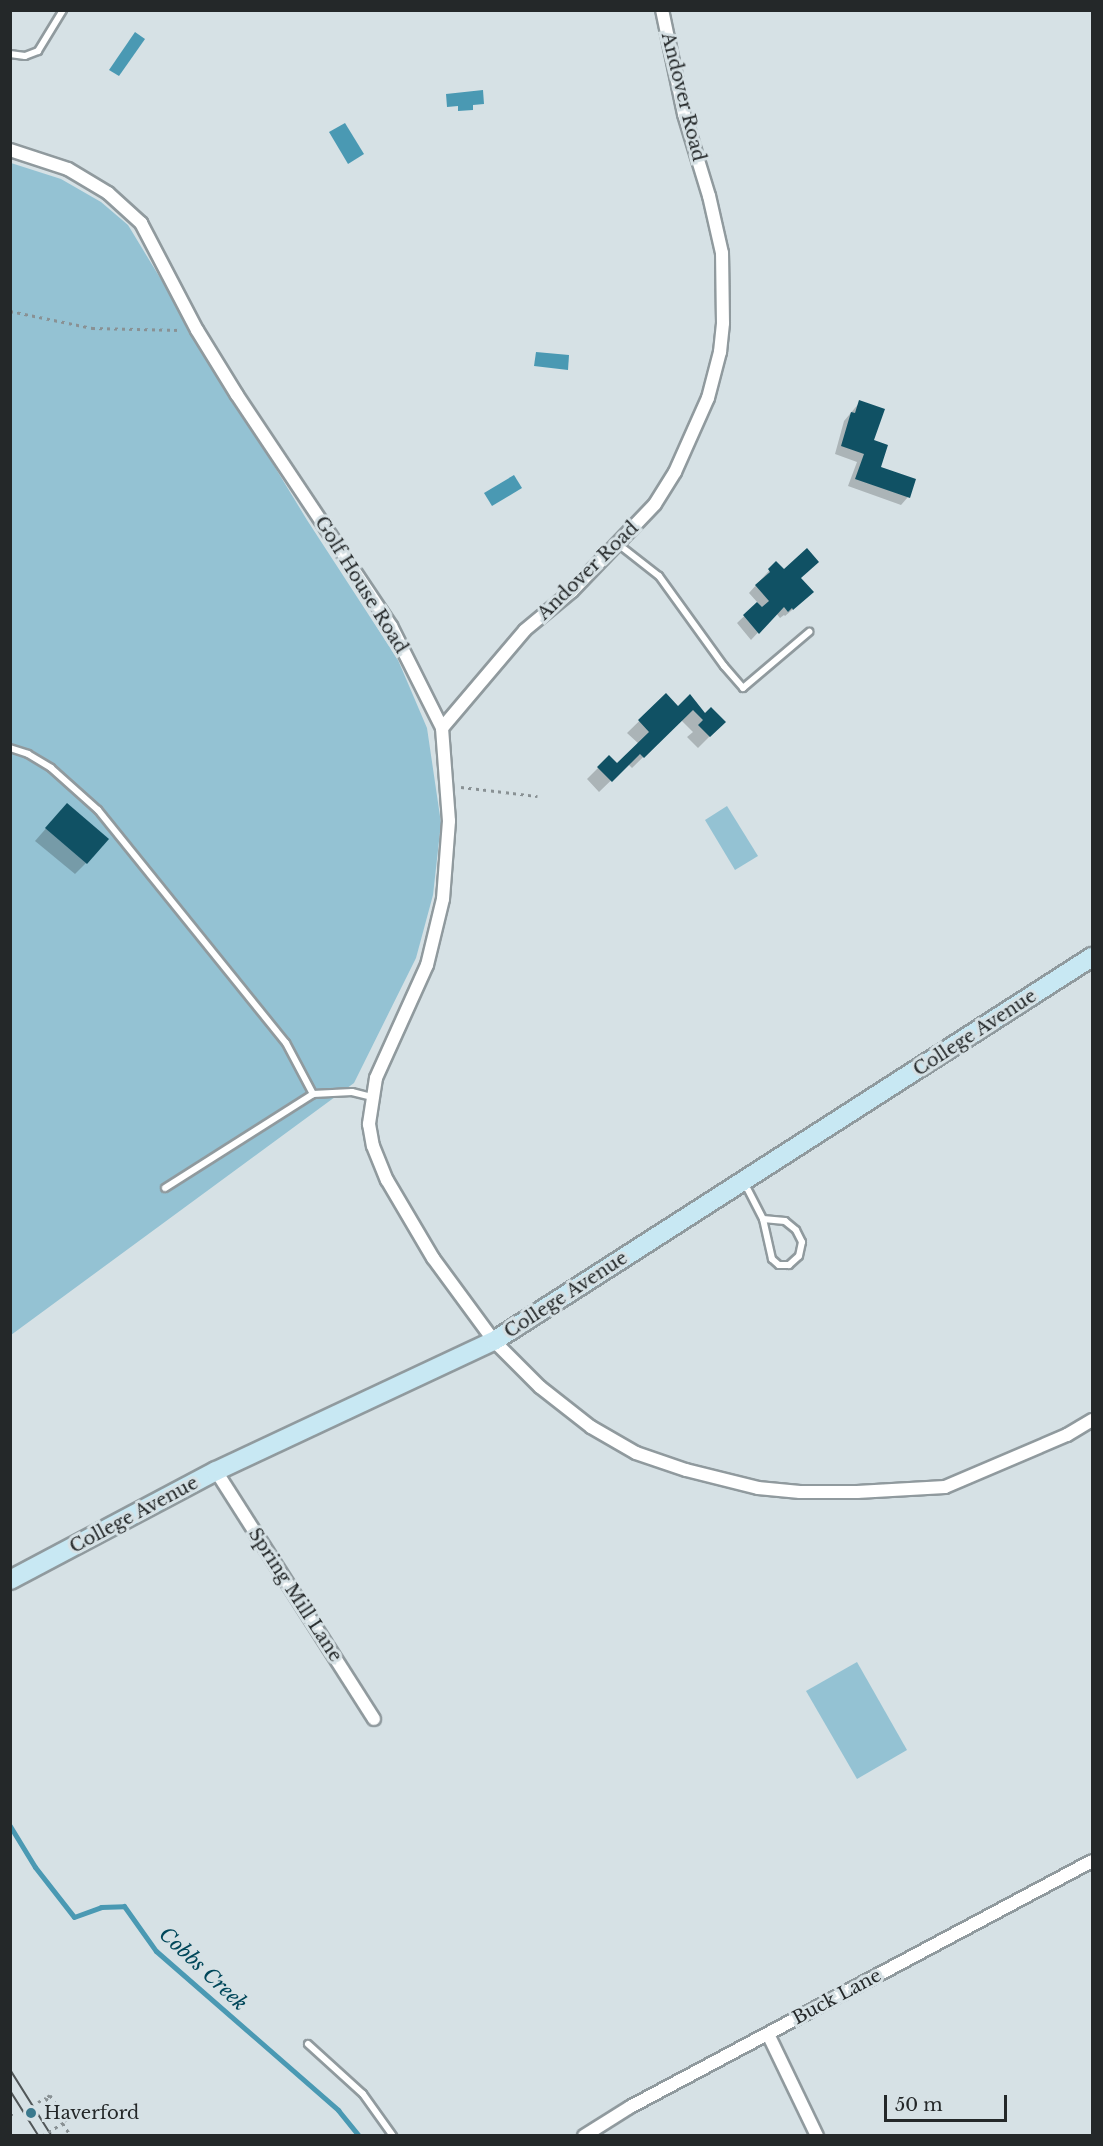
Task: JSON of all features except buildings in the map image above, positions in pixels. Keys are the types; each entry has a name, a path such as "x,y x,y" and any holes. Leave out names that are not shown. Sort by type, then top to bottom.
{"main road":[{"name":"College Avenue","path":"10,1580 216,1471 494,1341 1092,957"}],"street":[{"name":"Andover Road","path":"442,728 525,630 572,591 655,504 688,447 714,375 723,323 724,279 718,228 684,114 662,10"},
{"name":"Golf House Road","path":"10,150 68,170 108,192 141,223 195,326 237,395 391,626 442,728 447,785 447,860 437,928 427,965 376,1078 369,1124 373,1146 387,1180 433,1258 494,1341 540,1387 591,1427 636,1453 686,1470 758,1488 857,1492 945,1487 1067,1436 1092,1420"},
{"name":"Spring Mill Lane","path":"216,1471 374,1719"},
{"name":"Buck Lane","path":"584,2136 630,2107 1092,1861"},
{"path":"768,2034 818,2136"}],"lane":[{"path":"10,54 25,56 38,51 63,10"},
{"path":"618,544 659,576 724,666 743,688 809,632"},
{"path":"10,748 28,754 51,768 98,810 286,1043 313,1095"},
{"path":"165,1188 313,1095 332,1092 372,1097"},
{"path":"744,1181 764,1219 772,1258 779,1265 789,1265 799,1256 801,1249 802,1242 796,1230 785,1221 764,1219"},
{"path":"308,2044 363,2094 393,2136"}],"path":[{"path":"10,311 92,328 188,330 195,326"},
{"path":"447,785 537,796"},
{"path":"38,2102 50,2095 66,2121 42,2136"},
{"path":"46,2098 71,2136"}],"shaded area":[{"path":"135,32 145,39 119,76 109,70"},
{"path":"483,90 484,104 473,105 473,110 458,111 458,106 447,107 446,94"},
{"path":"345,123 364,154 348,164 329,132"},
{"path":"11,163 61,179 101,202 128,225 307,520 398,660 427,728 441,823 433,895 416,958 354,1083 11,1335"},
{"path":"536,352 569,355 568,370 534,366"},
{"path":"514,475 522,488 492,506 484,493"},
{"path":"727,806 758,856 735,870 705,820"},
{"path":"857,1662 907,1750 857,1779 806,1691"}],"waterway":[{"name":"Cobbs Creek","path":"10,1826 35,1867 74,1917 101,1907 124,1906 156,1951 338,2110 359,2136"}],"tram line":[{"path":"10,2069 52,2136"},
{"path":"10,2090 39,2136"}],"place":[{"name":"Haverford","path":"31,2113"}]}
